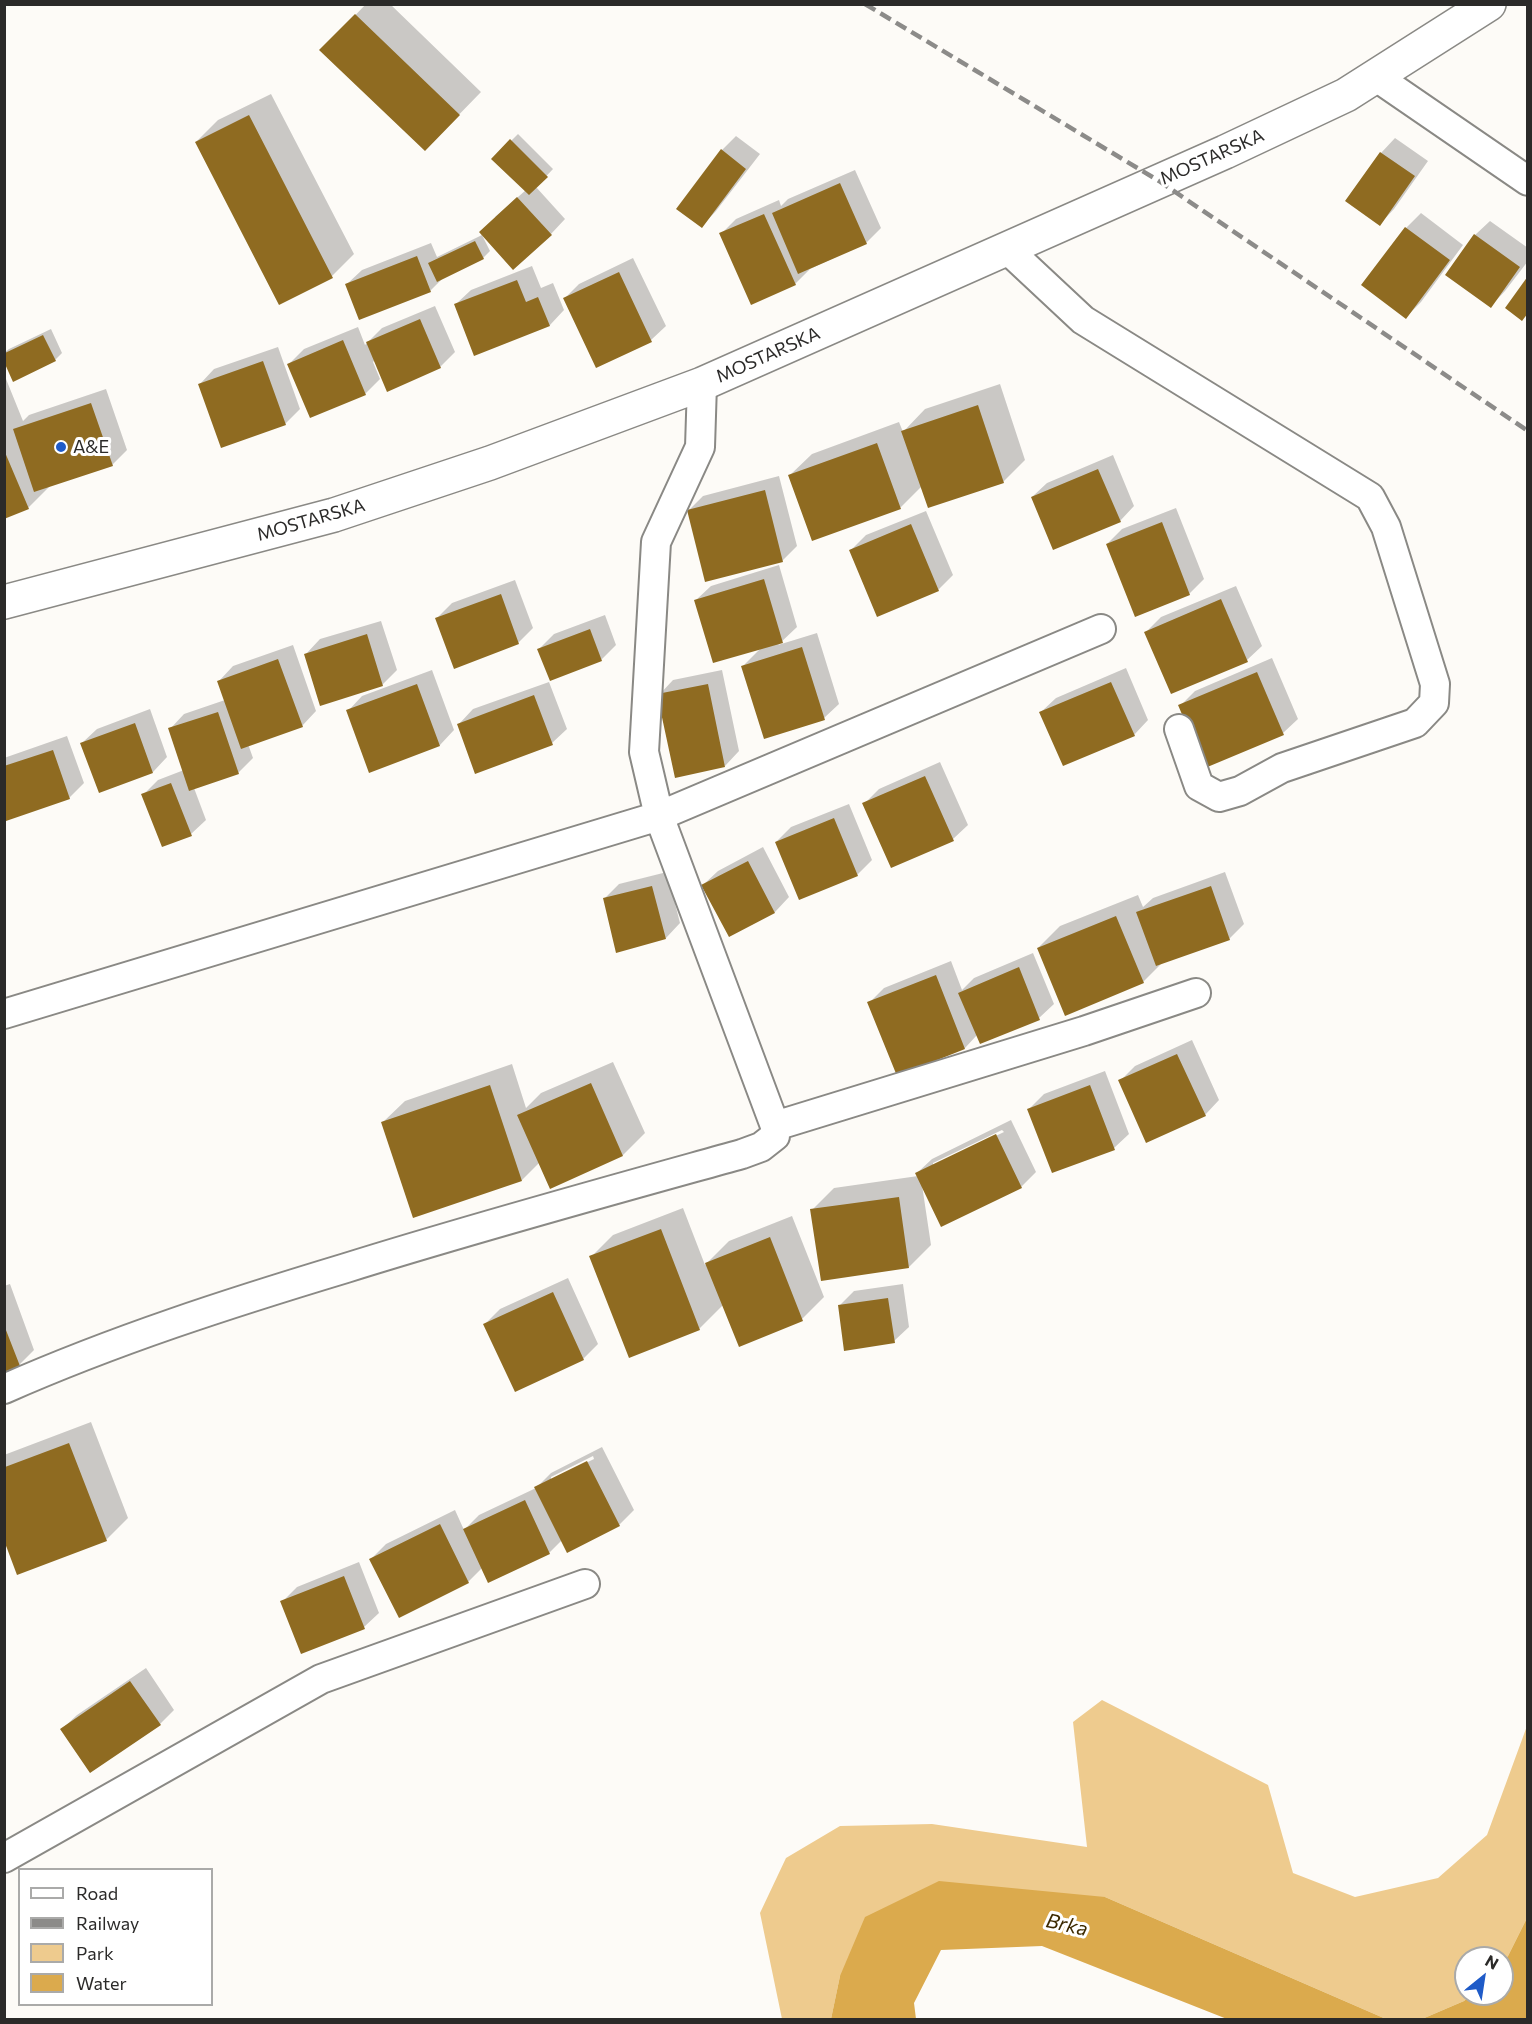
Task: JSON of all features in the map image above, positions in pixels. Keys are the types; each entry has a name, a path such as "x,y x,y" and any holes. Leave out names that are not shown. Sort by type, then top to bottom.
{"main road":[{"name":"MOSTARSKA","path":"4,602 334,515 490,463 702,384 1225,152 1346,95 1489,4"}],"street":[{"path":"1375,76 1527,181"},
{"path":"1007,249 1083,320 1370,497 1386,527 1435,684 1434,703 1415,723 1282,768 1240,791 1219,797 1199,786 1179,729"},
{"path":"4,1389 61,1364 232,1302 478,1227 742,1154 761,1147 775,1136 775,1126 658,816 644,752 656,542 700,447 702,384"},
{"path":"4,1014 658,816 1101,629"},
{"path":"775,1126 1084,1031 1196,993"},
{"path":"4,1858 321,1679 585,1584"}],"green space":[{"path":"1102,1700 1268,1785 1293,1873 1355,1897 1438,1878 1487,1835 1527,1726 1527,1918 1513,1946 1454,1946 1454,2005 1422,2019 1386,2019 1105,1897 840,1976 831,2019 782,2019 760,1913 786,1858 840,1826 932,1824 1087,1847 1073,1722"}],"water":[{"name":"Brka","path":"939,1881 1105,1897 1386,2019 1227,2019 1042,1946 941,1950 914,2003 916,2019 831,2019 840,1976 865,1917"},
{"path":"1527,1918 1527,2019 1422,2019 1454,2005 1514,2006 1513,1946"}],"building":[{"path":"355,14 460,115 425,151 319,50"},
{"path":"249,115 333,278 279,305 195,142"},
{"path":"510,139 548,177 529,195 491,159"},
{"path":"721,149 746,169 702,228 676,209"},
{"path":"1380,152 1415,176 1380,226 1345,201"},
{"path":"840,183 867,244 798,274 772,213"},
{"path":"517,197 552,235 513,270 479,232"},
{"path":"764,214 796,285 751,305 719,233"},
{"path":"1405,227 1450,260 1406,319 1361,285"},
{"path":"1474,234 1520,267 1491,308 1445,275"},
{"path":"475,241 484,259 437,282 428,263"},
{"path":"417,256 431,292 359,320 345,284"},
{"path":"619,272 652,342 596,368 563,298"},
{"path":"1528,276 1528,313 1522,321 1505,308"},
{"path":"517,280 526,302 538,297 550,326 474,356 454,304"},
{"path":"420,319 441,368 387,392 366,342"},
{"path":"43,335 56,361 13,382 5,364 5,353"},
{"path":"343,340 366,395 310,418 287,364"},
{"path":"263,361 286,425 221,448 198,384"},
{"path":"91,403 113,466 34,492 13,429"},
{"path":"978,405 1004,483 928,508 901,431"},
{"path":"877,443 901,509 812,541 788,475"},
{"path":"4,450 29,509 4,519"},
{"path":"1098,469 1121,522 1053,550 1031,497"},
{"path":"765,490 783,562 705,582 687,510"},
{"path":"1162,522 1190,595 1135,617 1106,544"},
{"path":"911,524 939,591 877,617 849,550"},
{"path":"764,579 783,643 713,663 694,600"},
{"path":"501,594 519,644 454,669 435,618"},
{"path":"1221,599 1248,662 1171,694 1144,632"},
{"path":"590,629 602,661 550,681 537,649"},
{"path":"367,634 383,686 320,706 304,654"},
{"path":"802,647 825,720 764,739 741,666"},
{"path":"278,659 303,727 241,749 217,681"},
{"path":"1257,672 1284,735 1205,768 1178,705"},
{"path":"1111,682 1135,736 1063,766 1039,712"},
{"path":"417,684 440,746 369,773 346,710"},
{"path":"708,684 725,767 675,778 657,694"},
{"path":"534,695 553,745 475,774 457,724"},
{"path":"218,712 239,774 189,791 168,728"},
{"path":"135,723 153,773 99,793 80,743"},
{"path":"53,750 70,799 6,821 4,816 4,766"},
{"path":"925,776 954,841 891,868 862,803"},
{"path":"171,783 192,836 162,847 141,794"},
{"path":"834,818 858,876 799,900 775,842"},
{"path":"748,861 775,913 729,937 701,885"},
{"path":"652,886 666,939 616,953 603,898"},
{"path":"1211,886 1230,940 1156,966 1136,912"},
{"path":"1116,916 1144,983 1065,1016 1037,948"},
{"path":"1019,967 1040,1020 980,1044 958,993"},
{"path":"936,975 965,1049 897,1076 867,1002"},
{"path":"1177,1054 1206,1116 1146,1143 1118,1080"},
{"path":"591,1083 623,1156 550,1189 517,1115"},
{"path":"490,1085 522,1181 413,1218 381,1122"},
{"path":"1090,1085 1115,1150 1052,1173 1027,1109"},
{"path":"996,1134 1022,1188 941,1227 915,1173"},
{"path":"899,1197 909,1268 821,1281 810,1209"},
{"path":"661,1229 700,1330 629,1358 589,1256"},
{"path":"770,1237 803,1321 739,1347 705,1263"},
{"path":"553,1292 584,1360 515,1392 483,1324"},
{"path":"888,1298 895,1343 844,1351 838,1305"},
{"path":"4,1325 20,1366 4,1372"},
{"path":"69,1443 107,1541 17,1575 5,1543 5,1467"},
{"path":"587,1461 620,1526 567,1553 534,1487"},
{"path":"525,1500 550,1554 488,1583 463,1529"},
{"path":"440,1524 469,1583 399,1618 369,1559"},
{"path":"344,1576 365,1629 301,1654 280,1601"},
{"path":"130,1681 161,1725 90,1773 60,1729"}],"railway":[{"path":"865,4 1159,181 1528,431"}],"place":[{"name":"A&E","path":"61,447"}]}
